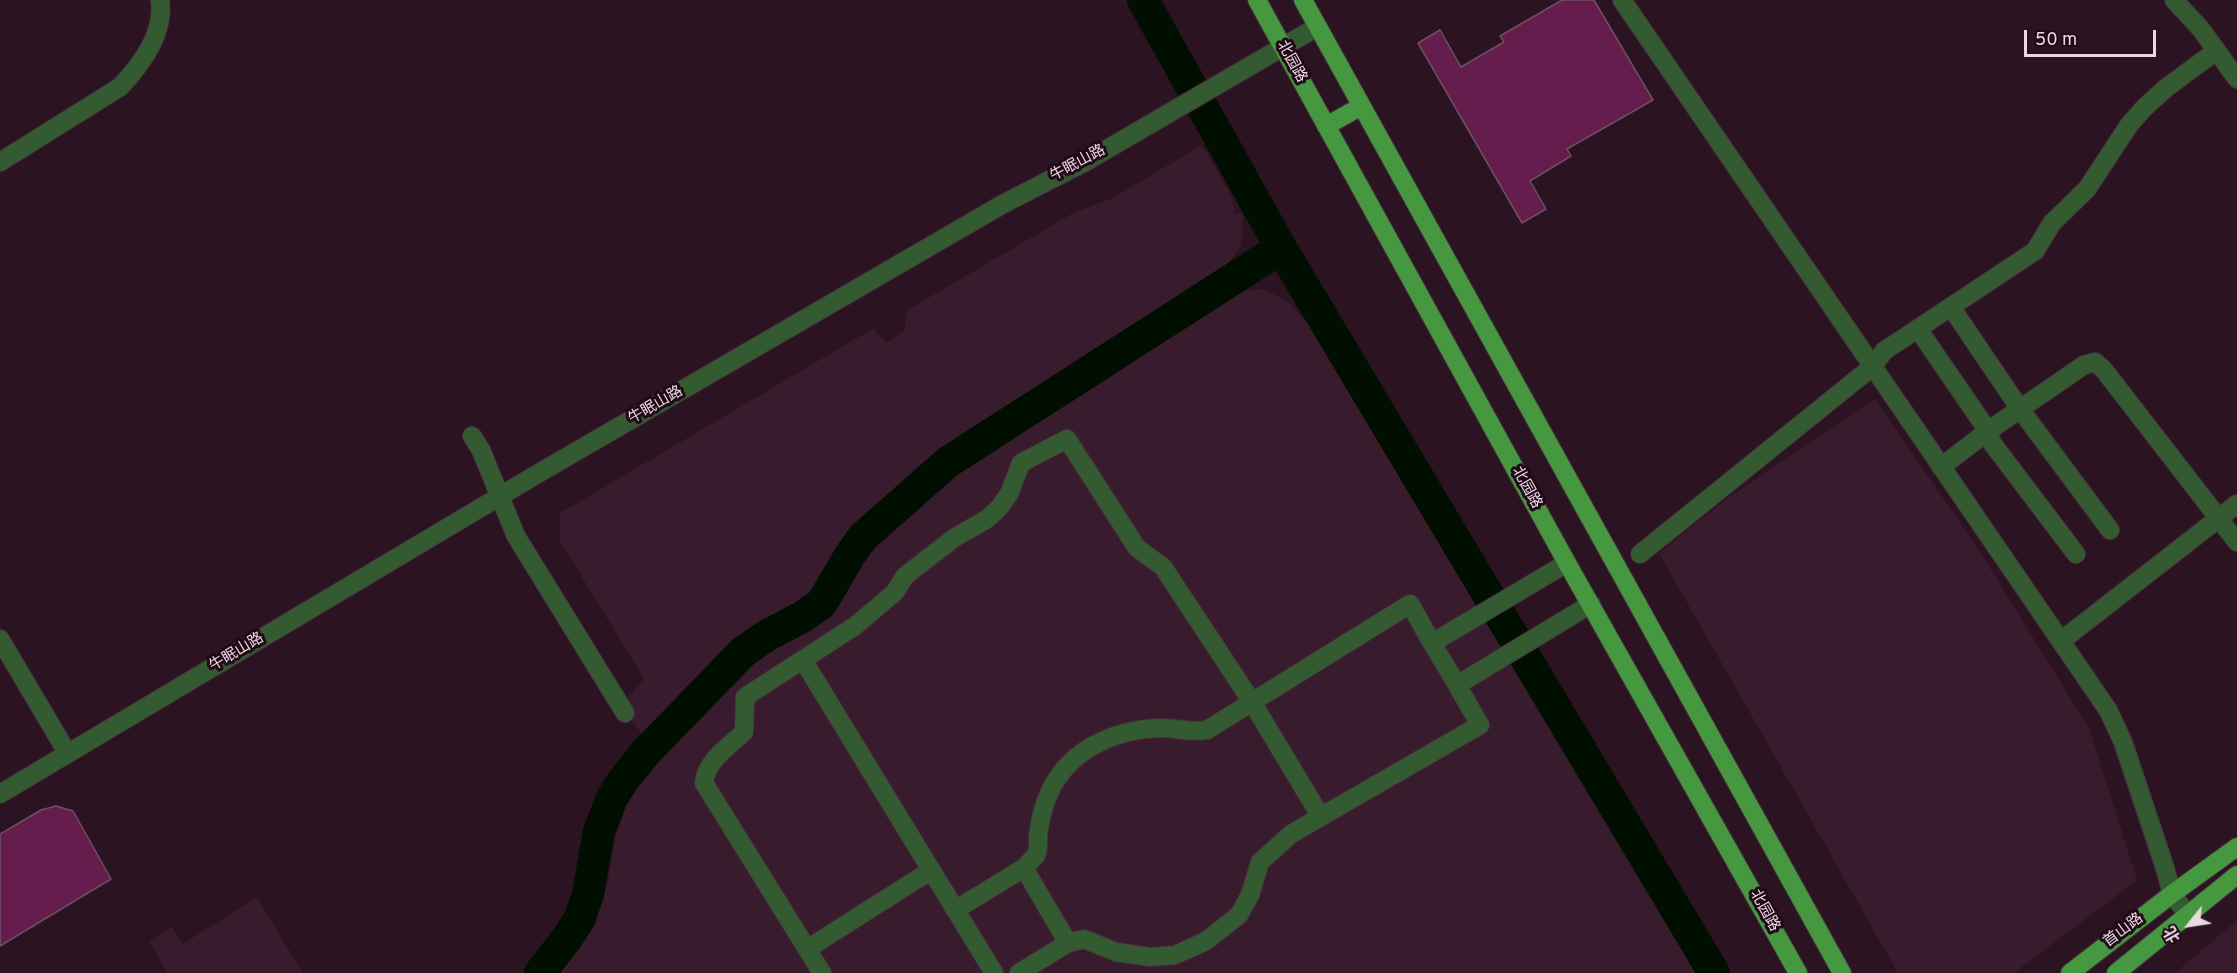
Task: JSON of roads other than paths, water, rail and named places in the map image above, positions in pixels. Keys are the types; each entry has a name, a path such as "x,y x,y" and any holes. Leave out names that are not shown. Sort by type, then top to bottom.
{"main road":[{"name":"北园路","path":"1257,0 1567,563 1798,973"},
{"path":"1303,0 1360,107 1842,973"},
{"path":"1326,126 1360,107"},
{"name":"首山路","path":"2070,973 2172,894 2237,848"},
{"name":"首山路","path":"2116,973 2237,875"}],"street":[{"path":"0,162 120,87 131,75 155,37 160,24 160,0"},
{"path":"1622,0 2108,710 2117,727 2172,894 2187,914"},
{"path":"2174,0 2196,23 2237,79"},
{"name":"牛眠山路","path":"0,794 500,496 1003,204 1084,162 1317,27"},
{"path":"1640,554 1872,367 1884,351 2035,251 2052,223 2087,189 2129,125 2144,108 2166,88 2216,51"},
{"path":"1951,307 2020,409 2110,530"},
{"path":"1918,329 1988,431 1992,443 2076,554"},
{"path":"1941,467 1988,431 2084,365 2095,362 2104,370 2237,542"},
{"path":"472,436 481,450 516,536 625,713"},
{"path":"822,973 704,783 705,773 709,765 744,732 745,697 855,626 895,592 905,576 954,538 987,519 999,508 1009,494 1021,463 1067,439 1137,549 1163,567 1252,702 1321,817"},
{"path":"2061,641 2237,504"},
{"path":"1432,643 1567,563"},
{"path":"955,910 1024,868 1037,854 1038,834 1050,789 1079,753 1110,738 1143,729 1176,729 1196,732 1207,730 1410,604 1480,725 1291,834 1260,862 1250,895 1239,915 1206,941 1175,955 1150,957 1116,952 1084,939 1068,943 1019,973"},
{"path":"1457,685 1591,604"},
{"path":"0,639 68,754"},
{"path":"803,660 994,973"},
{"path":"1024,868 1068,943"},
{"path":"807,949 930,871"}],"waterway":[{"path":"1143,0 1281,248 1714,973"},
{"path":"540,973 580,918 588,894 599,831 612,798 622,782 645,753 743,652 822,603 863,537 948,462 1281,248"}]}
